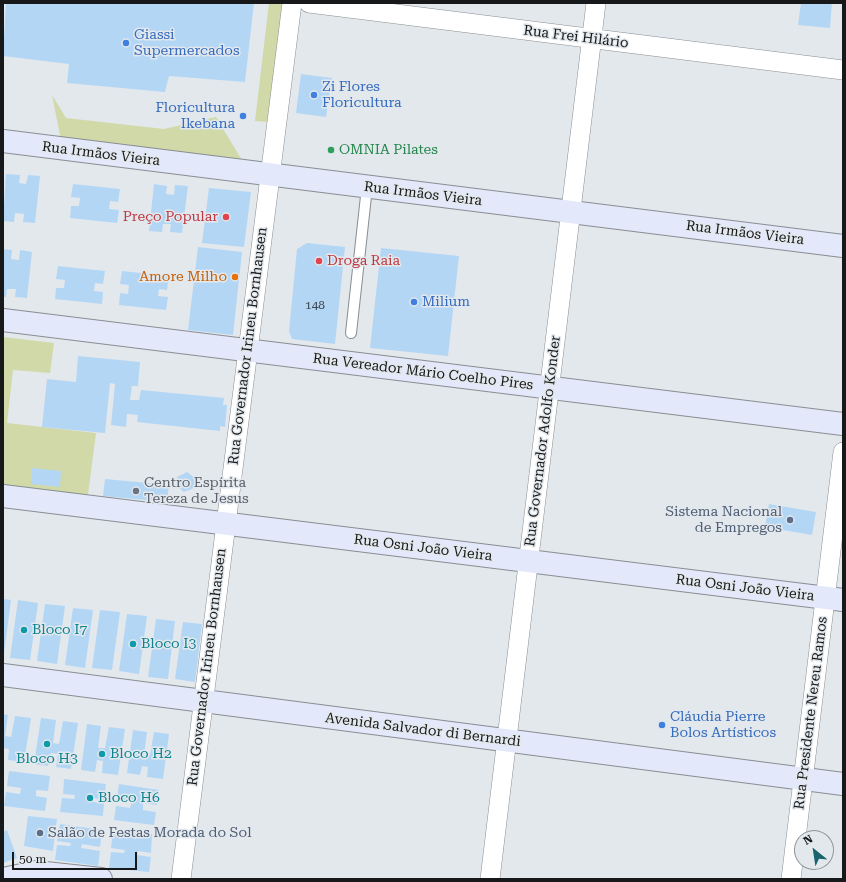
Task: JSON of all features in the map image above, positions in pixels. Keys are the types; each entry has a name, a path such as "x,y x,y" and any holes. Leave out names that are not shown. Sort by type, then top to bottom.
{"street":[{"name":"Rua Governador Irineu Bornhausen","path":"180,879 292,3"},
{"name":"Rua Frei Hilário","path":"309,3 843,70"},
{"name":"Rua Governador Adolfo Konder","path":"490,879 596,3"},
{"name":"Rua Irmãos Vieira","path":"3,141 843,246"},
{"name":"Rua Vereador Mário Coelho Pires","path":"3,320 843,424"},
{"name":"Rua Presidente Nereu Ramos","path":"791,879 803,779 834,599 843,452"},
{"name":"Rua Osni João Vieira","path":"3,496 834,599"},
{"name":"Avenida Salvador di Bernardi","path":"3,675 843,784"},
{"path":"3,879 36,872 101,879"}],"lane":[{"path":"351,333 367,187"}],"green space":[{"path":"269,3 283,3 268,122 255,121"},
{"path":"52,95 66,118 164,129 216,117 246,167 62,145"},
{"path":"3,337 54,343 50,373 13,370 7,423 96,433 87,502 3,492"}],"building":[{"name":"Giassi Supermercados","path":"6,3 254,3 245,82 169,76 165,92 67,83 69,64 3,56"},
{"path":"801,3 832,3 830,28 798,25"},
{"name":"Zi Flores Floricultura","path":"301,74 332,78 326,117 296,113"},
{"path":"6,174 20,175 19,183 26,184 28,175 40,176 35,223 23,222 24,214 15,213 14,222 3,221"},
{"path":"73,184 120,189 118,202 110,201 109,209 119,210 117,223 70,218 71,206 79,206 80,198 71,197"},
{"path":"154,184 167,186 166,194 174,195 175,185 188,186 182,233 170,232 171,224 163,224 162,232 149,231"},
{"name":"Preço Popular","path":"209,188 251,192 244,247 202,243"},
{"path":"307,243 345,247 335,344 292,339 289,331 297,249"},
{"path":"198,247 242,252 233,335 188,330"},
{"name":"Milium","path":"381,248 459,256 448,356 370,348"},
{"path":"3,249 12,250 11,259 19,260 20,250 32,252 27,298 15,297 16,289 7,289 6,297 3,297"},
{"path":"58,266 105,271 103,284 95,283 94,291 103,292 102,304 55,299 56,288 64,288 65,280 56,279"},
{"path":"122,271 169,276 167,290 159,289 158,296 168,297 166,310 119,305 120,293 128,294 129,285 120,284"},
{"path":"78,356 140,362 138,386 132,386 130,400 139,400 141,390 224,398 223,405 227,405 225,427 220,426 220,431 137,422 138,415 127,414 126,427 111,425 115,384 110,383 105,433 42,427 47,379 76,382"},
{"path":"32,468 61,471 60,487 31,484"},
{"path":"187,472 195,478 194,488 184,492 176,486 177,477"},
{"name":"Centro Espírita Tereza de Jesus","path":"105,479 169,485 167,502 103,496"},
{"name":"Sistema Nacional de Empregos","path":"769,504 816,512 812,535 765,527"},
{"path":"3,599 11,600 4,653 3,653"},
{"name":"Bloco I7","path":"18,600 38,603 30,660 10,658"},
{"path":"45,604 65,606 57,664 37,661"},
{"path":"73,608 93,610 85,668 65,665"},
{"path":"100,610 120,612 112,670 92,668"},
{"name":"Bloco I3","path":"127,614 147,616 139,674 119,671"},
{"path":"156,619 175,621 168,679 148,677"},
{"path":"183,622 202,624 195,682 175,679"},
{"path":"3,714 8,715 5,736 11,737 15,716 31,718 24,762 8,760 9,749 3,748"},
{"name":"Bloco H3","path":"41,718 56,720 53,743 59,744 63,721 78,723 71,769 56,767 58,754 51,753 48,766 34,764"},
{"name":"Bloco H2","path":"87,724 101,726 98,748 105,748 109,727 125,729 118,775 102,773 103,761 97,760 95,772 81,770"},
{"path":"133,730 147,732 144,755 150,755 154,732 169,734 163,779 147,777 148,767 142,766 140,775 127,773"},
{"path":"9,771 50,776 48,791 36,790 36,796 47,798 45,811 4,806 6,792 20,794 21,788 7,786"},
{"name":"Bloco H6","path":"64,779 106,784 104,800 93,798 93,802 104,803 103,816 60,812 62,798 74,799 75,795 63,794"},
{"path":"119,784 159,790 157,805 143,803 143,810 156,812 154,825 114,820 116,806 130,808 132,801 117,799"},
{"name":"Salão de Festas Morada do Sol","path":"28,816 57,819 53,851 24,846"},
{"path":"60,824 102,830 100,847 82,844 81,848 100,851 98,866 55,860 57,845 70,846 71,843 57,841"},
{"path":"7,830 17,858 3,863 3,832"},
{"path":"113,831 152,834 151,853 138,851 137,855 151,857 149,872 109,868 111,852 124,853 125,850 111,848"}],"place":[{"name":"Giassi Supermercados","path":"126,43"},
{"name":"Zi Flores Floricultura","path":"314,95"},
{"name":"Floricultura Ikebana","path":"243,116"},
{"name":"OMNIA Pilates","path":"331,150"},
{"name":"Preço Popular","path":"226,217"},
{"name":"Droga Raia","path":"319,261"},
{"name":"Amore Milho","path":"235,277"},
{"name":"Milium","path":"414,302"},
{"name":"Centro Espírita Tereza de Jesus","path":"136,491"},
{"name":"Sistema Nacional de Empregos","path":"790,520"},
{"name":"Bloco I7","path":"24,630"},
{"name":"Bloco I3","path":"133,644"},
{"name":"Cláudia Pierre Bolos Artísticos","path":"662,725"},
{"name":"Bloco H3","path":"47,744"},
{"name":"Bloco H2","path":"102,754"},
{"name":"Bloco H6","path":"90,798"},
{"name":"Salão de Festas Morada do Sol","path":"40,833"}]}
